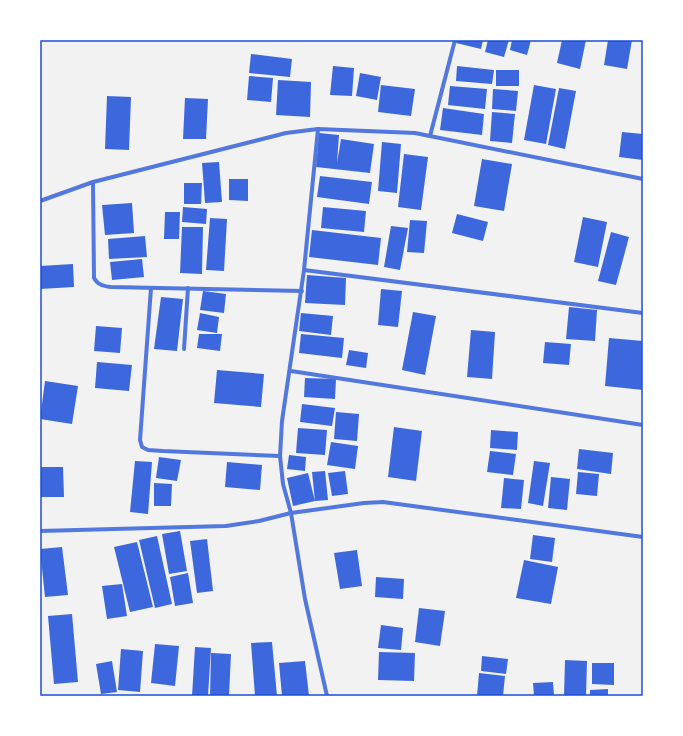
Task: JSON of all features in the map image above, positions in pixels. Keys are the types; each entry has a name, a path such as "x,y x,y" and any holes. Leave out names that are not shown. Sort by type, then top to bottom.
{"street":[{"path":"430,136 455,40"},
{"path":"318,129 302,291 282,428 280,456 285,492 291,513 305,599 327,696"},
{"path":"40,201 93,182 263,138 286,133 318,129 430,136 643,179"},
{"path":"93,182 94,278 96,282 104,286 302,291"},
{"path":"304,270 643,313"},
{"path":"151,288 140,440 142,447 148,450 163,451 280,456"},
{"path":"184,349 188,288"},
{"path":"290,371 643,425"},
{"path":"40,531 226,526 259,521 291,513 364,503 383,502 643,537"}],"building":[{"path":"457,40 483,40 481,49 456,43"},
{"path":"488,40 509,40 504,57 485,52"},
{"path":"512,40 531,40 527,55 510,50"},
{"path":"562,40 586,40 580,69 557,63"},
{"path":"608,40 632,40 627,69 604,65"},
{"path":"251,54 292,59 290,77 249,73"},
{"path":"333,66 354,68 352,96 330,95"},
{"path":"457,66 494,70 492,84 456,81"},
{"path":"496,70 519,70 519,86 496,86"},
{"path":"360,73 381,77 377,100 356,96"},
{"path":"249,76 273,78 271,102 247,100"},
{"path":"278,80 311,82 310,117 276,115"},
{"path":"381,85 415,89 411,116 378,112"},
{"path":"534,85 556,89 546,144 524,140"},
{"path":"450,86 487,89 485,109 448,105"},
{"path":"559,88 576,91 565,149 548,145"},
{"path":"493,89 518,91 516,111 492,109"},
{"path":"107,96 131,97 129,150 105,149"},
{"path":"185,98 208,99 206,139 183,139"},
{"path":"443,108 484,114 482,135 440,130"},
{"path":"492,112 515,114 512,143 490,141"},
{"path":"622,132 643,134 643,160 619,157"},
{"path":"319,133 339,135 337,163 341,139 374,144 370,173 316,167"},
{"path":"382,142 401,144 397,193 378,191"},
{"path":"404,154 428,157 421,210 398,207"},
{"path":"482,159 512,164 504,211 474,206"},
{"path":"219,162 222,202 205,203 202,163"},
{"path":"320,176 372,182 369,204 317,197"},
{"path":"229,179 248,179 248,201 229,200"},
{"path":"184,183 202,183 201,204 184,204"},
{"path":"132,203 134,233 105,235 102,205"},
{"path":"183,207 207,209 206,224 182,222"},
{"path":"323,207 366,211 364,232 321,228"},
{"path":"165,212 180,212 179,239 164,239"},
{"path":"457,214 488,222 483,241 452,233"},
{"path":"583,217 607,222 598,267 574,262"},
{"path":"210,218 227,219 224,271 206,270"},
{"path":"410,220 427,221 424,253 407,252"},
{"path":"391,226 408,228 400,270 384,267"},
{"path":"182,227 203,227 202,274 180,273"},
{"path":"312,230 381,238 378,265 309,257"},
{"path":"611,232 629,237 616,285 598,281"},
{"path":"145,236 147,257 109,259 108,239"},
{"path":"142,259 144,277 112,280 110,262"},
{"path":"73,264 74,287 40,289 40,266"},
{"path":"307,275 346,278 345,305 305,303"},
{"path":"381,289 402,291 398,327 378,325"},
{"path":"203,291 226,294 224,313 200,310"},
{"path":"161,297 183,299 177,351 154,349"},
{"path":"569,307 597,310 595,341 566,339"},
{"path":"413,312 436,316 425,375 402,370"},
{"path":"200,313 219,317 217,333 197,330"},
{"path":"301,313 333,316 331,335 299,331"},
{"path":"96,326 122,328 120,353 94,351"},
{"path":"471,330 495,332 492,379 467,377"},
{"path":"199,334 222,334 220,351 197,348"},
{"path":"301,334 344,338 342,358 299,353"},
{"path":"609,338 643,341 643,390 605,386"},
{"path":"545,342 571,344 569,365 543,363"},
{"path":"349,350 368,353 366,368 346,365"},
{"path":"97,362 132,365 129,391 95,388"},
{"path":"217,370 264,374 261,407 214,403"},
{"path":"305,378 336,379 335,399 304,397"},
{"path":"45,381 78,386 72,424 40,419"},
{"path":"302,404 335,408 332,426 300,422"},
{"path":"336,412 359,414 357,441 334,439"},
{"path":"394,427 422,431 416,481 388,477"},
{"path":"298,428 327,430 325,455 296,453"},
{"path":"491,430 518,432 517,450 490,448"},
{"path":"331,442 358,446 355,469 327,465"},
{"path":"579,449 613,453 611,474 577,469"},
{"path":"490,451 516,454 513,475 487,472"},
{"path":"289,455 306,457 305,471 287,469"},
{"path":"159,457 181,460 177,481 156,478"},
{"path":"135,461 152,462 148,514 130,512"},
{"path":"534,461 550,463 543,506 528,503"},
{"path":"227,462 262,465 260,490 225,487"},
{"path":"40,467 63,467 64,497 40,497"},
{"path":"325,471 328,500 315,501 312,472"},
{"path":"345,471 348,494 332,496 328,473"},
{"path":"578,472 599,474 597,496 576,494"},
{"path":"308,473 315,501 293,506 287,478"},
{"path":"551,477 570,479 567,510 548,508"},
{"path":"504,478 524,480 521,509 501,508"},
{"path":"154,483 172,484 171,506 154,506"},
{"path":"180,531 187,571 169,574 162,534"},
{"path":"533,535 555,538 552,562 530,559"},
{"path":"157,536 172,604 155,608 139,540"},
{"path":"207,539 213,591 197,593 190,541"},
{"path":"137,542 153,607 130,612 114,547"},
{"path":"62,547 68,595 45,597 40,549"},
{"path":"357,550 362,586 340,589 334,553"},
{"path":"524,560 558,567 551,604 516,598"},
{"path":"188,573 193,603 175,606 170,577"},
{"path":"376,577 404,579 403,599 375,597"},
{"path":"122,584 127,616 107,619 102,586"},
{"path":"419,608 445,611 440,646 415,642"},
{"path":"72,614 78,682 54,684 48,616"},
{"path":"381,625 403,628 401,650 378,648"},
{"path":"272,642 277,696 255,696 251,643"},
{"path":"155,644 179,646 175,686 151,683"},
{"path":"195,647 211,648 208,696 192,696"},
{"path":"121,649 143,651 140,692 118,690"},
{"path":"379,652 415,653 414,681 378,680"},
{"path":"211,653 231,654 229,696 210,696"},
{"path":"482,656 508,659 506,674 481,671"},
{"path":"565,660 587,661 586,696 564,696"},
{"path":"112,661 117,692 101,694 96,664"},
{"path":"305,661 309,696 282,696 279,663"},
{"path":"592,663 614,663 614,685 592,684"},
{"path":"479,673 505,676 503,696 477,696"},
{"path":"553,682 554,696 534,696 533,683"},
{"path":"608,689 608,696 590,696 590,690"}]}
